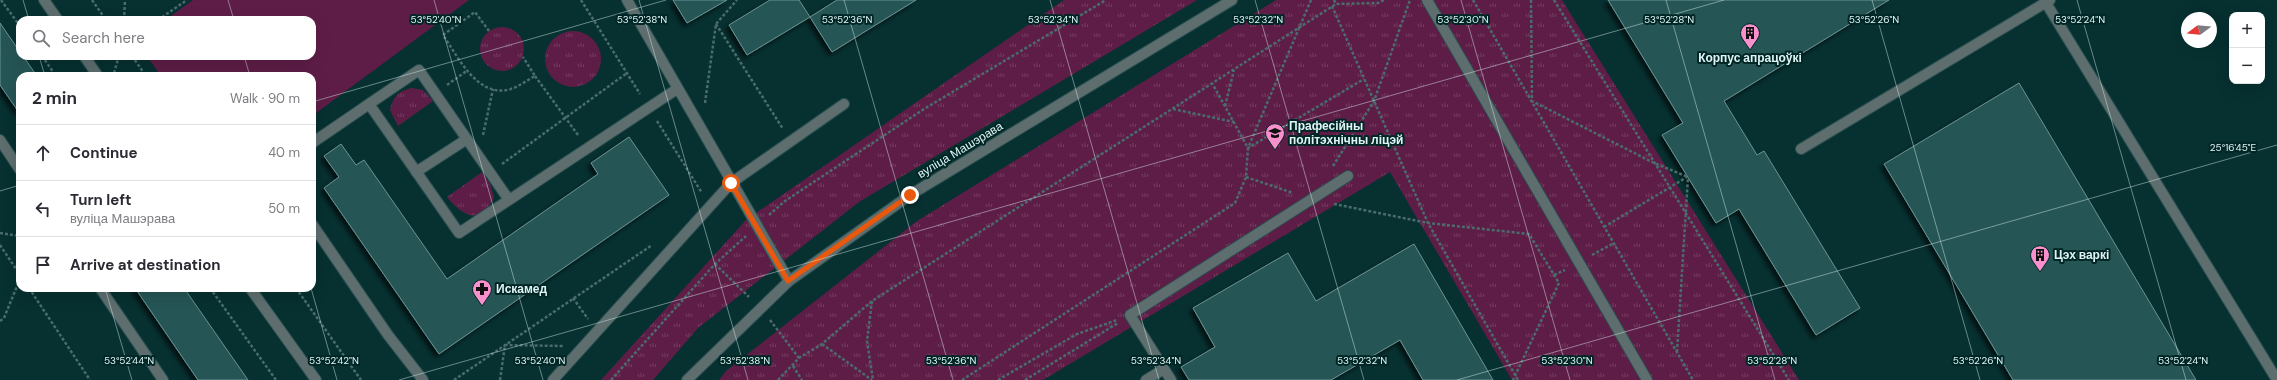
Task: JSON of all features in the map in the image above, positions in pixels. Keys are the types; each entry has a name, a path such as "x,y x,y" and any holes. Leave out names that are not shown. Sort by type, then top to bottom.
{"street":[{"path":"44,0 55,16"},
{"path":"626,0 788,281"},
{"name":"вуліца Машэрава","path":"687,380 788,281 910,195 1232,0"},
{"path":"1427,0 1647,380"},
{"path":"1801,149 2048,1 2277,380"},
{"path":"87,60 95,72"},
{"path":"316,141 419,70 510,200"},
{"path":"370,104 459,233 677,89"},
{"path":"553,380 731,183 844,104"},
{"path":"416,172 467,139"},
{"path":"0,140 16,162"},
{"path":"1171,380 1130,315 1348,176"},
{"path":"316,230 388,335 423,380"},
{"path":"103,292 163,380"},
{"path":"253,292 316,380"},
{"path":"1146,380 1164,369"}],"path":[{"path":"1,0 16,21"},
{"path":"92,0 103,16"},
{"path":"124,16 125,0"},
{"path":"164,16 187,0"},
{"path":"701,131 716,24 737,0"},
{"path":"611,380 716,264 786,201 924,109 1106,0"},
{"path":"962,380 1235,203 1246,177 1248,148 1311,0"},
{"path":"1334,0 1336,4"},
{"path":"778,380 799,358 822,344 872,301 1332,6 1336,4 1378,3 1384,0"},
{"path":"1332,167 1374,101 1410,0"},
{"path":"1473,0 1693,380"},
{"path":"1531,0 1532,101"},
{"path":"1554,0 1789,380"},
{"path":"1332,6 1428,223 1518,380"},
{"path":"489,31 475,12 443,35 468,70 481,84 493,89 506,90 535,76"},
{"path":"716,24 791,141"},
{"path":"522,57 587,149"},
{"path":"45,60 53,72"},
{"path":"114,72 118,60"},
{"path":"135,60 143,72"},
{"path":"1225,106 1234,69"},
{"path":"436,94 468,70"},
{"path":"491,173 627,73"},
{"path":"1248,148 1364,79"},
{"path":"1212,83 1248,148"},
{"path":"478,155 493,89"},
{"path":"1532,101 1654,163 1688,177"},
{"path":"1172,109 1234,122"},
{"path":"1246,177 1311,200 1428,223 1529,234 1559,283 1513,380"},
{"path":"1604,227 1688,177"},
{"path":"1677,353 1688,177"},
{"path":"0,233 16,235"},
{"path":"454,380 658,241"},
{"path":"0,245 16,269"},
{"path":"0,321 4,318 16,289"},
{"path":"32,292 90,380"},
{"path":"213,292 276,380"},
{"path":"299,292 361,380"},
{"path":"573,298 597,331"},
{"path":"872,301 867,341 873,380"},
{"path":"998,380 1077,334 1130,315"},
{"path":"1025,380 1130,315"},
{"path":"822,344 873,380"},
{"path":"505,345 583,346"},
{"path":"500,380 505,345"},
{"path":"793,366 802,380"}],"green space":[{"path":"193,0 469,0 316,113 316,72 158,72 150,60 316,60 316,16 171,16"},
{"path":"1064,0 1197,0 859,202 698,328 653,380 601,380 746,220"},
{"path":"1276,0 1562,0 1799,380 1512,380 1390,172 1043,380 719,380 726,371 917,221"},
{"path":"502,27 514,31 520,37 524,49 520,61 514,67 502,71 490,67 484,61 480,49 484,37 490,31"},
{"path":"568,31 578,31 593,39 599,48 601,59 599,70 593,79 578,87 568,87 557,82 550,75 545,64 545,54 550,43 557,36"},
{"path":"412,88 423,90 433,101 398,126 390,110 397,95"},
{"path":"482,172 490,184 494,198 485,212 480,215 469,215 454,205 447,197"}],"building":[{"path":"673,0 727,0 687,23"},
{"path":"770,0 799,0 810,17 747,55 729,25"},
{"path":"837,0 916,0 832,52 810,17"},
{"path":"1608,0 1889,0 1724,101 1757,155 1764,151 1860,308 1816,335 1739,209 1716,223 1662,135 1683,123"},
{"path":"0,23 16,46 16,60 26,60 34,72 16,72 16,108 0,85"},
{"name":"Цэх варкі","path":"2019,83 2196,380 2013,380 1884,164"},
{"path":"629,137 669,195 439,354 324,188 339,177 324,156 341,144 356,165 364,160 447,279 598,174 591,163"},
{"path":"1414,244 1493,380 1423,380 1400,340 1331,380 1189,380 1181,367 1215,347 1193,308 1288,253 1316,301"},
{"path":"138,292 187,292 248,380 198,380"}],"place":[{"name":"Корпус апрацоўкі","path":"1750,50"},
{"name":"Прафесійны політэхнічны ліцэй","path":"1275,150"},
{"name":"Цэх варкі","path":"2040,272"},
{"name":"Искамед","path":"482,306"}],"route":[{"path":"731,183 788,281 910,195"}]}
